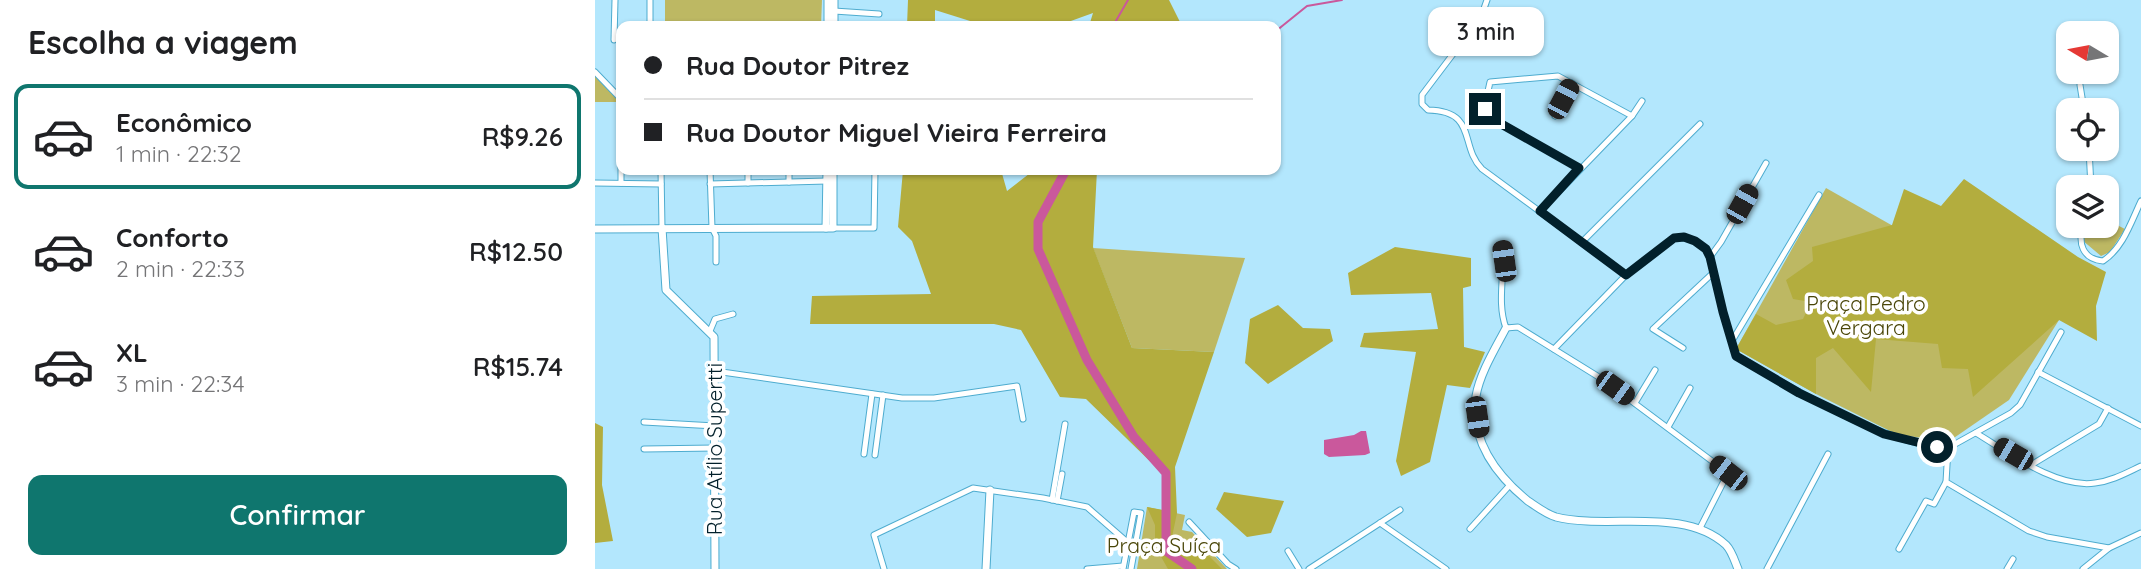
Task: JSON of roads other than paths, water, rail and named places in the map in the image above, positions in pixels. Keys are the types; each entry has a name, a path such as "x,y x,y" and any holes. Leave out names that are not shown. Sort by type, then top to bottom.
{"street":[{"path":"614,40 615,0"},
{"path":"650,0 650,21"},
{"path":"1487,0 1481,17 1426,89 1421,101 1429,110 1444,111 1457,119 1469,138 1475,160 1482,169 1626,275"},
{"path":"831,1 834,21"},
{"path":"829,21 831,1"},
{"path":"834,11 879,14"},
{"path":"595,72 616,94"},
{"path":"1579,168 1487,116 1485,109 1489,83 1557,76 1632,117"},
{"path":"1555,116 1572,83"},
{"path":"2080,85 2082,98"},
{"path":"1540,211 1579,168 1632,117 1642,101"},
{"path":"1582,242 1700,124"},
{"path":"1710,257 1766,163"},
{"path":"621,175 621,183"},
{"path":"661,175 666,289 711,327 719,318 733,314"},
{"path":"710,175 716,262"},
{"path":"748,175 748,183"},
{"path":"789,175 789,182"},
{"path":"827,175 830,228"},
{"path":"830,228 834,175"},
{"path":"595,229 874,228 875,175"},
{"path":"710,184 827,181"},
{"path":"595,183 661,184"},
{"path":"1732,341 1819,195"},
{"path":"2080,238 2083,248 2094,258 2103,261 2123,240 2141,201"},
{"path":"1554,349 1626,275 1674,238 1684,237 1706,249 1710,257 1736,356 1799,393 1884,434 1948,448 2011,413 2020,405 2061,332"},
{"path":"1502,244 1504,273 1501,307 1506,328 1476,397 1482,446 1509,486 1554,517 1596,522 1681,524 1700,528 1728,546 1736,568"},
{"path":"1683,348 1653,329 1714,272"},
{"name":"Rua Atílio Supertti","path":"711,327 715,371 715,569"},
{"path":"1506,328 1518,327 1554,349 1635,402 1728,473 1700,528"},
{"path":"1635,402 1655,370"},
{"path":"715,371 902,398 934,398 1017,386 1023,419"},
{"path":"2038,372 2141,426"},
{"path":"1668,427 1690,388"},
{"path":"865,454 872,394"},
{"path":"875,455 883,395"},
{"path":"2031,465 2099,424 2108,408"},
{"path":"644,422 715,426"},
{"path":"1055,500 1065,424"},
{"path":"1976,433 2056,478 2074,483 2108,481 2141,466"},
{"path":"644,449 715,448"},
{"path":"1917,496 1933,505 1946,482 1948,448"},
{"path":"1767,569 1828,454"},
{"path":"1055,500 1062,474"},
{"path":"1946,482 2029,531 2047,537 2109,548"},
{"path":"1470,529 1509,486"},
{"path":"884,569 874,536 973,488 1087,507 1134,548"},
{"path":"986,569 990,490"},
{"path":"1899,549 1926,502"},
{"path":"1309,569 1400,510"},
{"path":"1087,569 1123,568 1133,512 1140,513 1131,569"},
{"path":"1189,522 1228,564 1236,569"},
{"path":"1380,523 1446,569"},
{"path":"2083,569 2109,548 2141,533"},
{"path":"1288,551 1299,569"},
{"path":"2009,568 2013,559"}],"waterway":[{"path":"1116,21 1128,0"},
{"path":"1281,27 1307,6 1342,0"},
{"path":"1063,175 1038,222 1038,249 1087,360 1134,437 1166,473 1166,551 1192,569"}],"park label":[{"name":"Praça Pedro Vergara","path":"1866,316"},
{"name":"Praça Suíça","path":"1164,546"}]}
